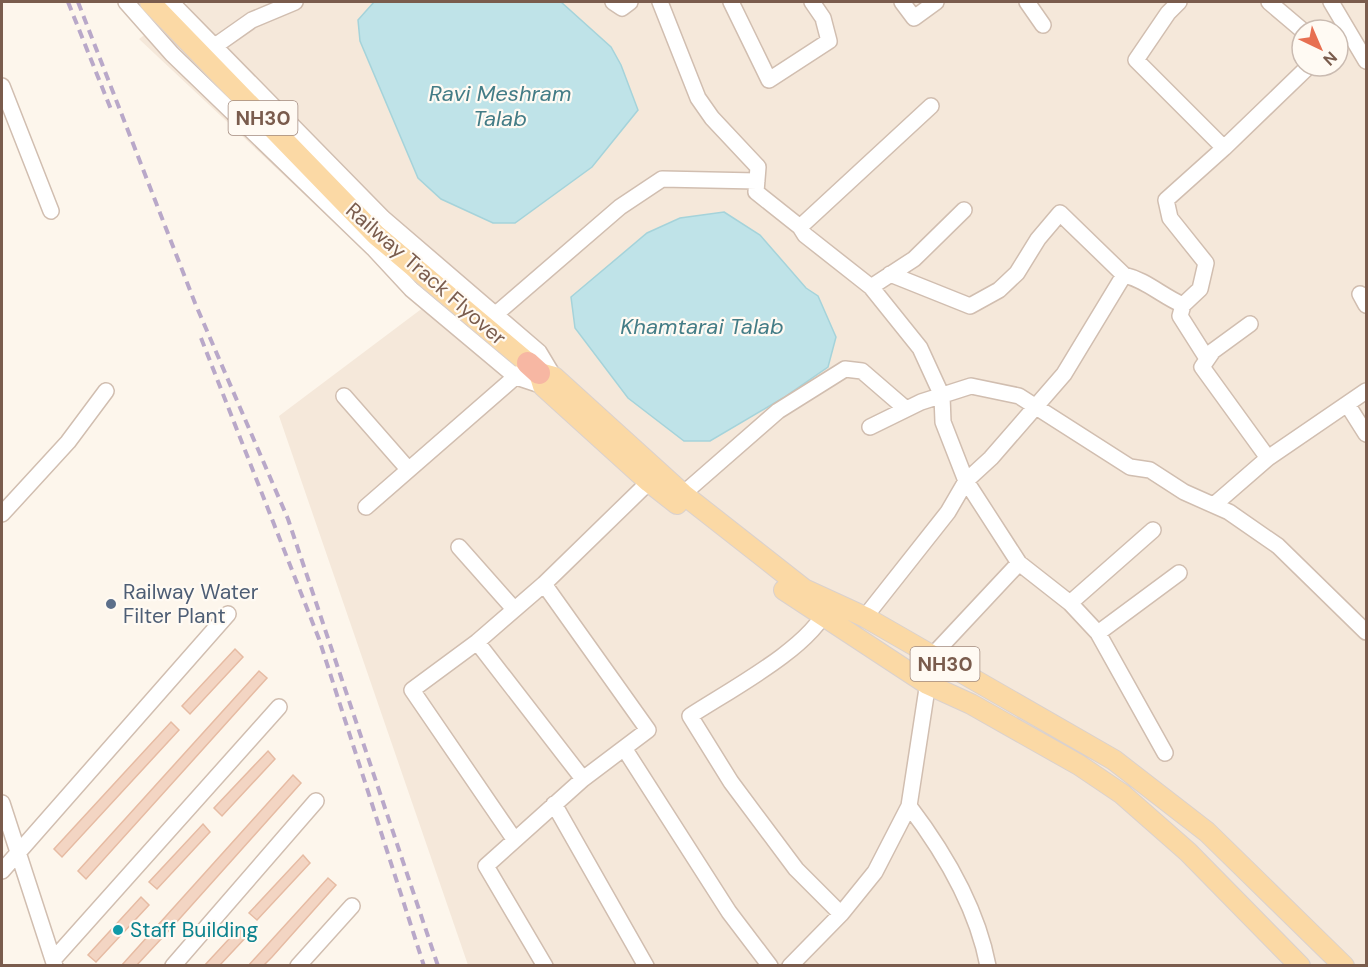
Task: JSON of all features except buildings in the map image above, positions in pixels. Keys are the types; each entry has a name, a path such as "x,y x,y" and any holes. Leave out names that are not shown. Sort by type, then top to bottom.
{"main road":[{"name":"Railway Track Flyover","path":"150,2 376,234 537,371"},
{"name":"NH30","path":"537,371 783,590 826,610 865,617 1114,760 1207,832 1344,966"},
{"name":"NH30","path":"654,477 683,494 761,558 804,589 826,610 927,684 971,704 1079,765 1122,794 1188,852 1300,966"}],"street":[{"path":"126,2 172,54 373,248 411,289 537,371"},
{"path":"171,2 383,218 496,314 537,371"},
{"path":"214,46 252,20 295,2"},
{"path":"613,2 622,8 630,2"},
{"path":"660,2 698,98 712,118 758,167 756,192 800,227 805,235 871,287 920,348 942,396 943,422 966,481 1019,563 1070,603 1098,633 1166,753"},
{"path":"731,2 769,80 829,41 823,18 812,2"},
{"path":"902,2 914,18 936,2"},
{"path":"1027,2 1043,25"},
{"path":"1179,2 1168,13 1136,60 1224,148"},
{"path":"1269,2 1290,20"},
{"path":"1331,2 1337,18"},
{"path":"1350,42 1365,56"},
{"path":"1206,357 1180,316 1182,305 1200,289 1206,263 1170,218 1166,200 1297,78"},
{"path":"2,86 51,211"},
{"path":"800,227 931,106"},
{"path":"496,314 620,207 662,179 757,181"},
{"path":"871,287 914,259 964,210"},
{"path":"890,274 970,306 999,290 1017,273 1038,239 1060,213 1124,275 1137,278 1165,297 1182,305"},
{"path":"865,617 948,512 966,481 991,458 1064,374 1124,275"},
{"path":"1250,324 1206,357 1203,367 1207,376 1236,411 1268,458"},
{"path":"683,494 778,411 846,369 862,371 906,409"},
{"path":"366,507 408,469 537,371"},
{"path":"870,427 906,409 971,386 1019,396 1130,467 1150,470 1184,492 1215,504 1278,546 1366,632"},
{"path":"2,514 68,442 106,391"},
{"path":"1215,504 1268,458 1366,391"},
{"path":"344,396 408,469"},
{"path":"1347,404 1366,434"},
{"path":"514,839 412,690 477,642 544,584 654,477"},
{"path":"1070,603 1153,530"},
{"path":"459,547 514,609"},
{"path":"790,966 841,914 875,872 909,806 932,656 1019,563"},
{"path":"1098,633 1179,573"},
{"path":"544,584 648,730 583,779 486,866 545,966"},
{"path":"826,610 797,645 690,716 731,782 796,869 841,914"},
{"path":"2,871 228,614"},
{"path":"477,642 583,779"},
{"path":"54,963 279,707"},
{"path":"624,748 729,912 770,966"},
{"path":"173,966 316,801"},
{"path":"2,803 54,963"},
{"path":"554,804 646,966"},
{"path":"909,806 927,831 973,912 988,966"},
{"path":"298,966 352,906"}],"shaded area":[{"path":"189,2 1366,2 1366,965 468,965 279,416 424,307 139,39"}],"water":[{"name":"Ravi Meshram Talab","path":"374,2 561,2 611,47 621,65 638,110 592,167 515,223 493,223 441,199 418,178 360,41 358,20"},
{"name":"Khamtarai Talab","path":"724,212 760,235 806,288 818,296 836,337 828,367 783,398 710,441 684,441 628,398 575,328 571,297 647,233 680,218"}],"railway":[{"path":"68,2 112,112"},
{"path":"78,2 195,303 288,519 438,966"},
{"path":"201,338 319,639 424,966"}],"place":[{"name":"Railway Water Filter Plant","path":"111,604"},
{"name":"Staff Building","path":"118,930"}]}
